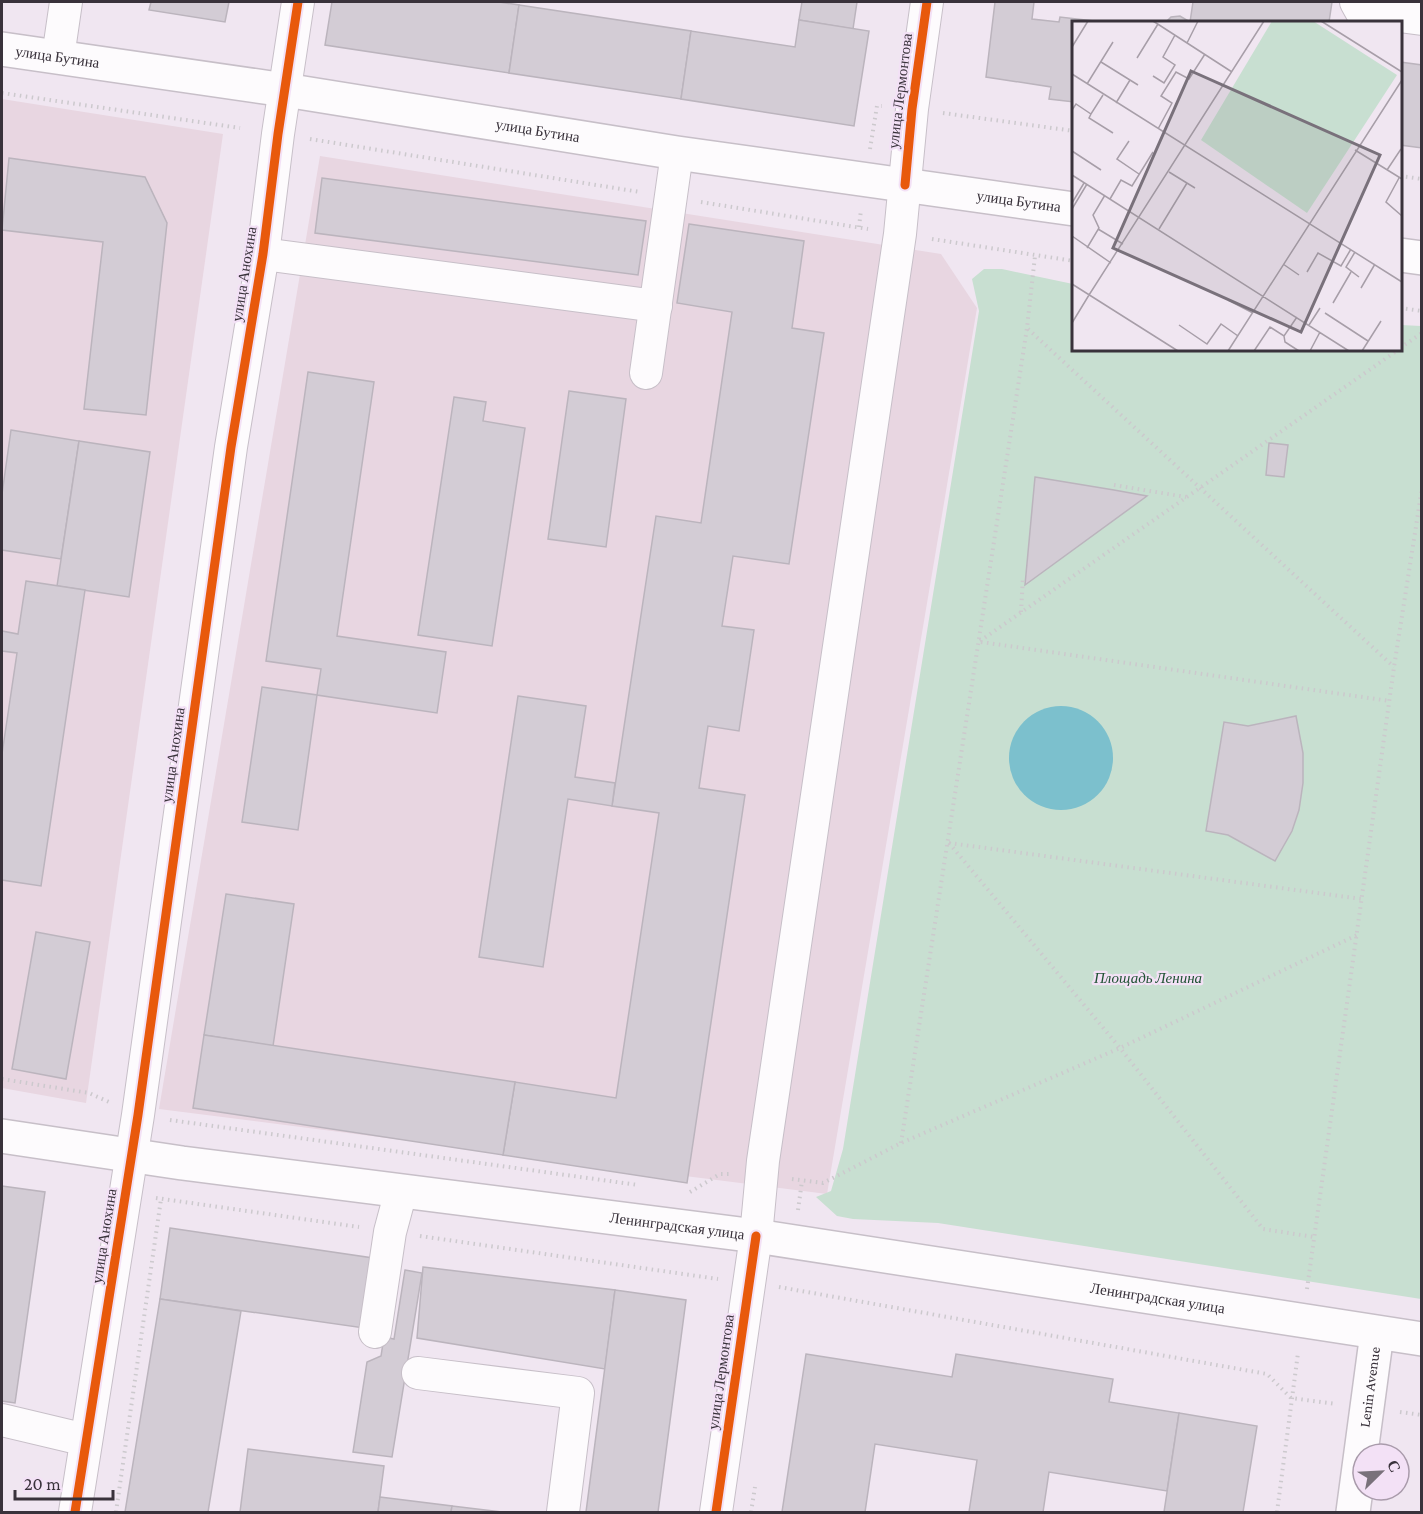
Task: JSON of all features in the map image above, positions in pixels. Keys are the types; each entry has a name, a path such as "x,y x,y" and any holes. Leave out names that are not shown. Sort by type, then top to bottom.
{"main road":[{"name":"улица Бутина","path":"2,50 285,90 677,153 1072,209"},
{"path":"1402,255 1422,258"},
{"name":"Ленинградская улица","path":"2,1136 401,1191 756,1236 1422,1339"},
{"name":"Lenin Avenue","path":"1353,1512 1377,1333"}],"street":[{"path":"58,57 66,2"},
{"name":"улица Анохина","path":"75,1512 138,1115 231,447 263,254 298,2"},
{"name":"улица Лермонтова","path":"716,1512 756,1236 762,1176 900,234 912,109 927,2"},
{"path":"1356,2 1361,11 1422,18"},
{"path":"646,373 677,153"},
{"path":"263,254 656,306"},
{"path":"375,1332 390,1232 401,1191"},
{"path":"418,1373 578,1393 564,1512"},
{"path":"2,1420 86,1440"}],"path":[{"path":"2,93 240,128"},
{"path":"877,106 1072,131"},
{"path":"1402,176 1422,179"},
{"path":"901,1143 980,642 1027,328 1035,256 1072,261"},
{"path":"1402,308 1422,311"},
{"path":"1027,328 1394,667"},
{"path":"1402,347 1422,333"},
{"path":"980,642 1396,351"},
{"path":"1114,485 1187,497"},
{"path":"1277,1512 1389,701 1422,488"},
{"path":"1021,613 1023,577"},
{"path":"980,642 1389,701"},
{"path":"948,843 1362,899"},
{"path":"948,843 1120,1048 1263,1229 1314,1237"},
{"path":"685,1191 692,1193 720,1174 823,1183 901,1143 1120,1048 1356,935"},
{"path":"2,1078 89,1093 138,1115 642,1185"},
{"path":"783,1288 802,1181"},
{"path":"116,1512 161,1199"},
{"path":"752,1512 756,1477"}],"shaded area":[{"path":"2,99 223,134 86,1103 2,1088"},
{"path":"320,156 941,254 977,308 827,1194 159,1109"}],"green space":[{"name":"Площадь Ленина","path":"984,269 1002,269 1072,284 1072,351 1402,351 1402,325 1421,326 1421,1299 938,1223 853,1219 837,1216 816,1197 831,1191 843,1149 979,311 972,279"}],"water":[{"path":"1061,706 1081,710 1090,715 1104,729 1109,738 1113,758 1109,778 1104,787 1090,801 1081,806 1061,810 1041,806 1032,801 1018,787 1013,778 1009,758 1013,738 1018,729 1032,715 1041,710"}],"building":[{"path":"151,2 229,2 225,22 149,10"},
{"path":"332,2 499,2 519,5 509,73 325,45"},
{"path":"802,2 857,2 853,29 799,20"},
{"path":"995,2 1034,2 1032,19 1059,22 1060,17 1094,21 1072,21 1072,102 1049,99 1051,87 986,77"},
{"path":"1193,2 1332,2 1329,21 1190,21"},
{"path":"519,5 691,31 681,99 509,73"},
{"path":"1180,16 1188,21 1167,21 1171,17"},
{"path":"799,20 869,31 854,126 681,99 691,31 795,47"},
{"path":"1402,62 1422,65 1422,148 1402,145"},
{"path":"9,158 145,177 167,223 146,415 84,409 103,242 2,230"},
{"path":"322,178 646,221 638,275 315,233"},
{"path":"689,224 804,241 792,328 824,333 789,564 733,556 722,626 754,630 739,731 708,726 699,788 745,795 687,1183 503,1155 515,1082 616,1098 659,813 612,806 656,516 701,523 732,312 677,303"},
{"path":"308,372 374,382 337,636 446,652 437,713 317,695 321,669 266,661"},
{"path":"569,391 626,399 606,547 548,539"},
{"path":"454,397 486,402 483,421 525,428 492,646 418,635"},
{"path":"11,430 79,441 61,559 2,550 2,494"},
{"path":"79,441 150,452 129,597 57,586"},
{"path":"1269,443 1288,445 1284,477 1266,475"},
{"path":"1035,477 1114,490 1147,496 1025,585"},
{"path":"26,581 85,590 41,886 2,880 2,754 17,653 2,651 2,631 18,634"},
{"path":"262,687 317,695 298,830 242,822"},
{"path":"518,696 586,706 575,777 615,783 612,806 568,799 543,967 479,957"},
{"path":"1296,716 1303,753 1303,783 1299,810 1292,831 1275,861 1228,835 1206,831 1224,722 1248,726"},
{"path":"226,894 294,904 273,1046 204,1035"},
{"path":"36,932 90,942 66,1079 12,1069"},
{"path":"204,1035 515,1082 503,1155 193,1108"},
{"path":"2,1186 45,1192 15,1403 2,1401"},
{"path":"170,1228 373,1258 364,1328 160,1299"},
{"path":"423,1267 615,1290 605,1369 417,1338"},
{"path":"405,1270 422,1273 392,1457 353,1452 367,1362 381,1356 384,1337 394,1339"},
{"path":"615,1290 686,1300 658,1512 586,1512"},
{"path":"160,1299 241,1311 208,1512 125,1512"},
{"path":"806,1354 952,1377 956,1354 1113,1379 1109,1402 1179,1413 1167,1491 1049,1472 1043,1512 969,1512 977,1460 875,1444 865,1512 782,1512"},
{"path":"1179,1413 1257,1426 1243,1512 1164,1512"},
{"path":"248,1449 384,1466 378,1512 240,1512"},
{"path":"380,1497 452,1506 451,1512 378,1512"},
{"path":"452,1506 502,1512 451,1512"}],"cycle path":[{"path":"75,1512 138,1115 231,447 263,254 298,2"},
{"path":"905,185 912,109 927,2"},
{"path":"716,1512 756,1236"}]}
